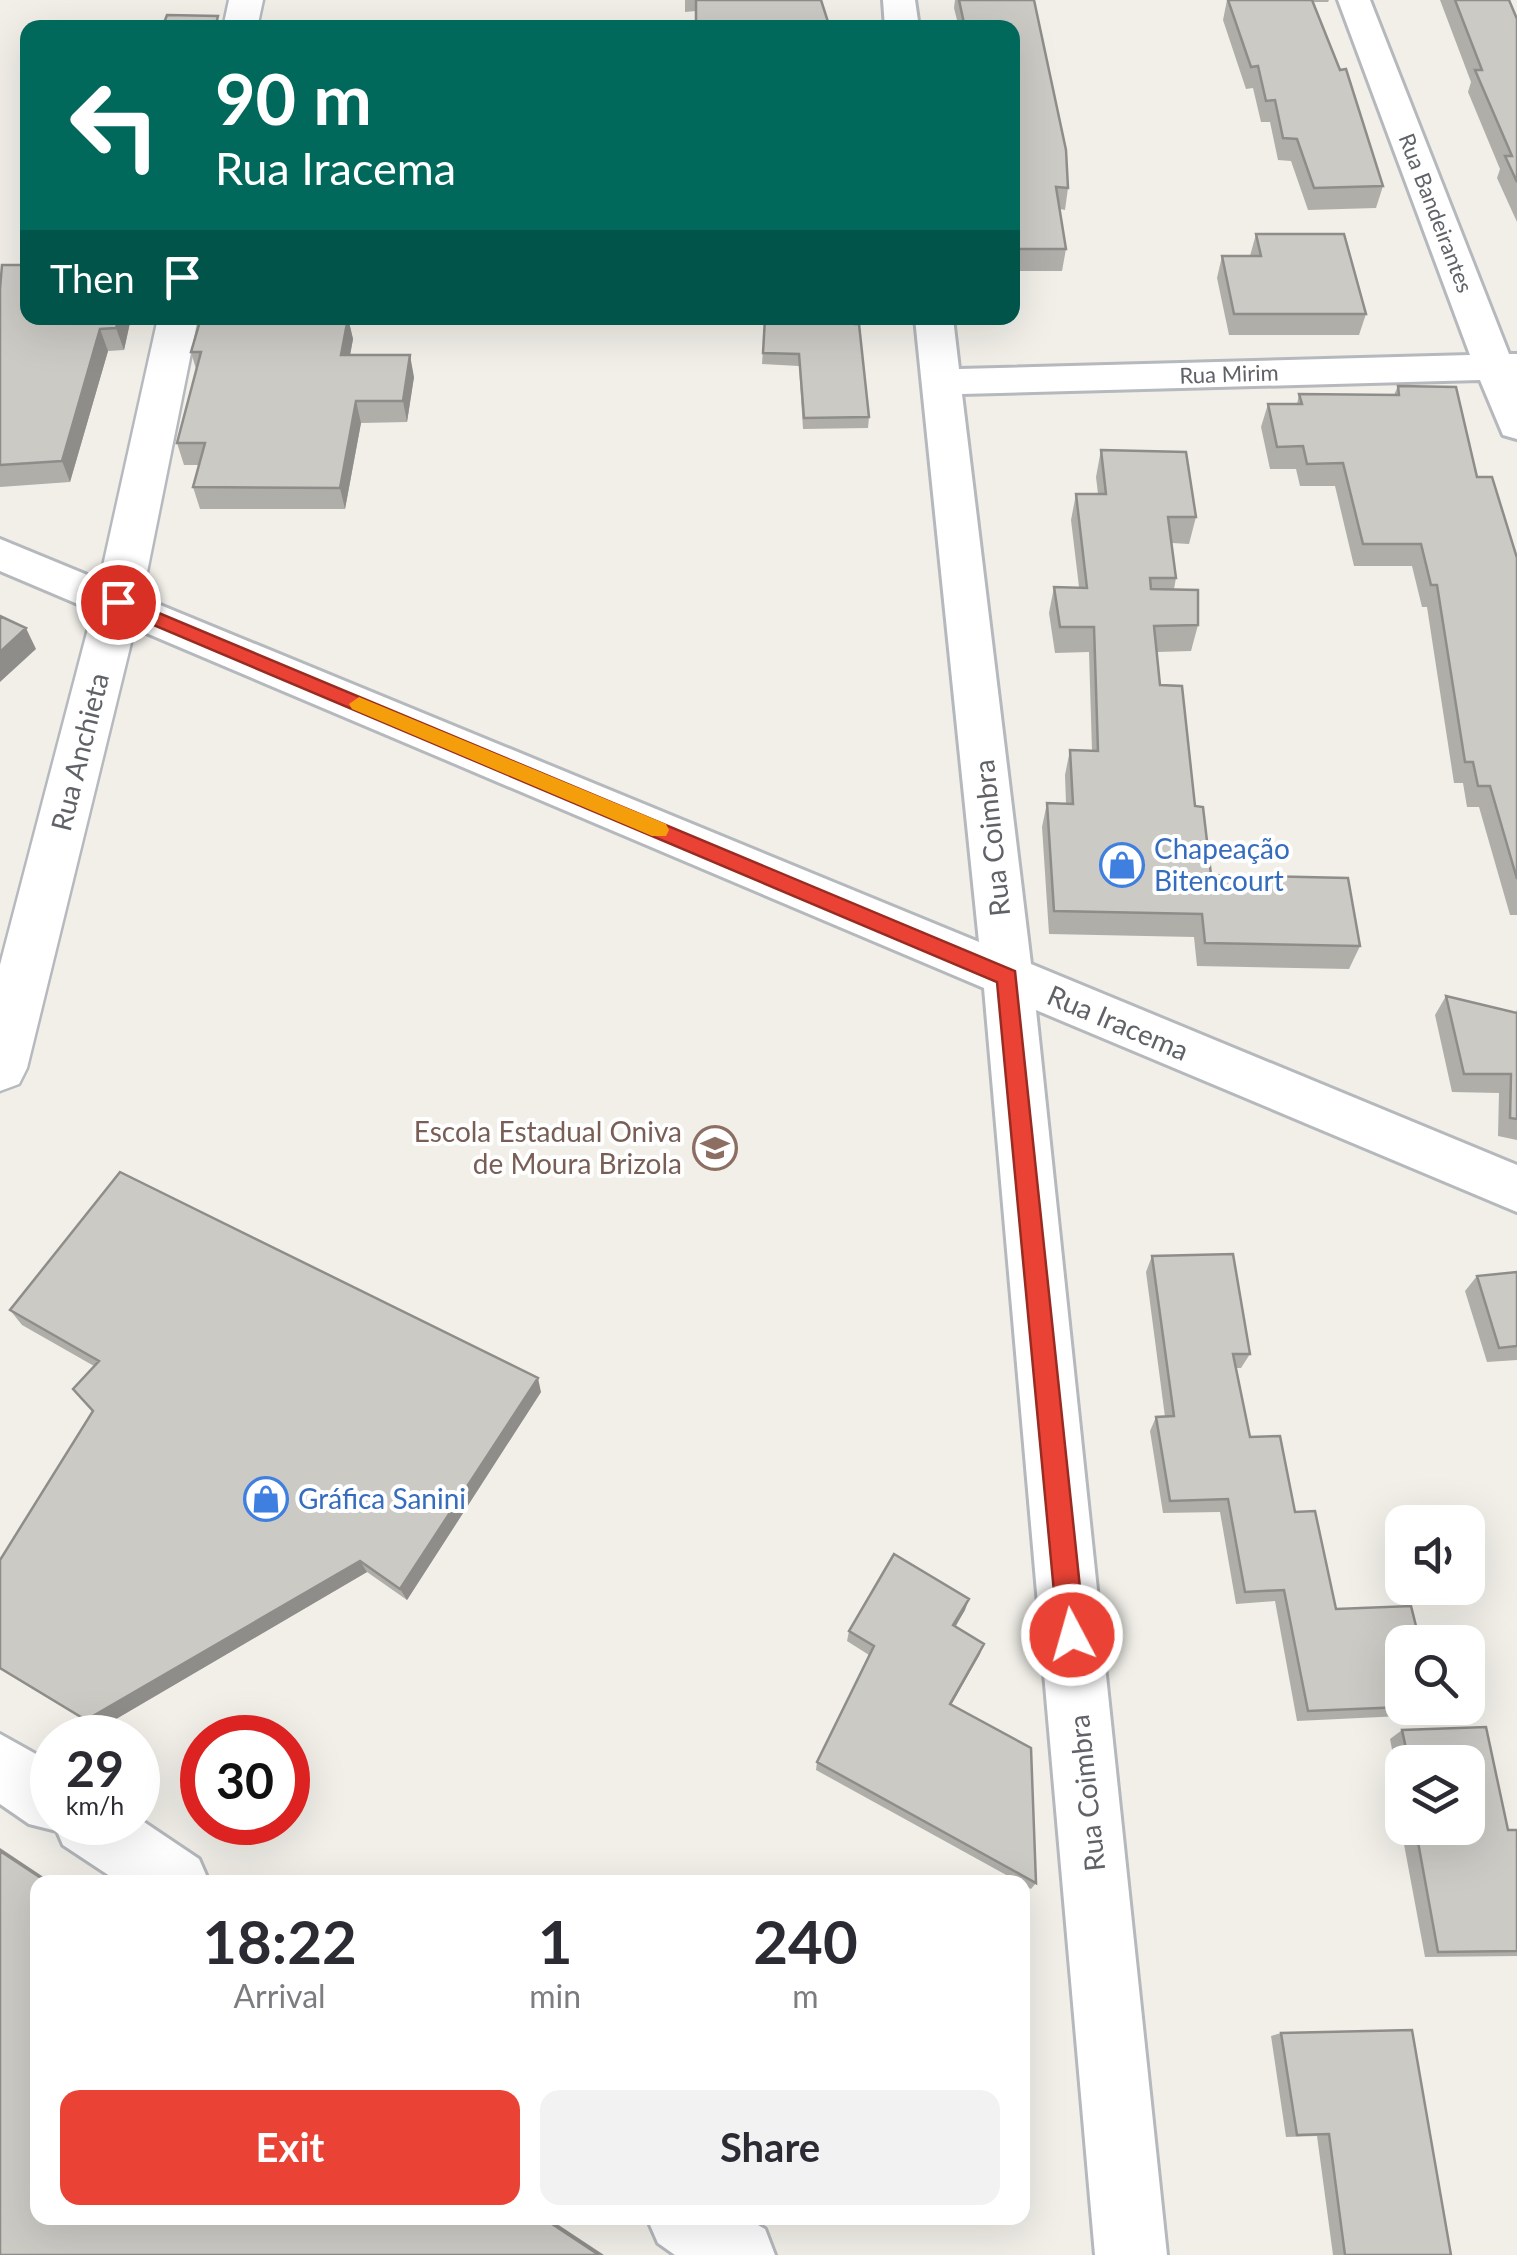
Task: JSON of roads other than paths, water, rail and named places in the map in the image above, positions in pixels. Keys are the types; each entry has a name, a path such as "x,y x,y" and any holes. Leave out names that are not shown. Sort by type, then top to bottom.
{"main road":[{"name":"Rua Anchieta","path":"0,1068 118,602 177,325"}],"street":[{"name":"Rua Bandeirantes","path":"1354,0 1506,366 1517,426"},
{"name":"Rua Coimbra","path":"935,325 1008,977 1131,2255"},
{"name":"Rua Mirim","path":"941,382 1506,366"},
{"name":"Rua Iracema","path":"0,554 1517,1189"},
{"path":"0,1766 30,1786"},
{"path":"120,1845 166,1875"},
{"path":"693,2225 739,2255"}],"place":[{"name":"Chapeação Bitencourt","path":"1122,865"},
{"name":"Escola Estadual Oniva de Moura Brizola","path":"715,1148"},
{"name":"Gráfica Sanini","path":"266,1499"}]}
